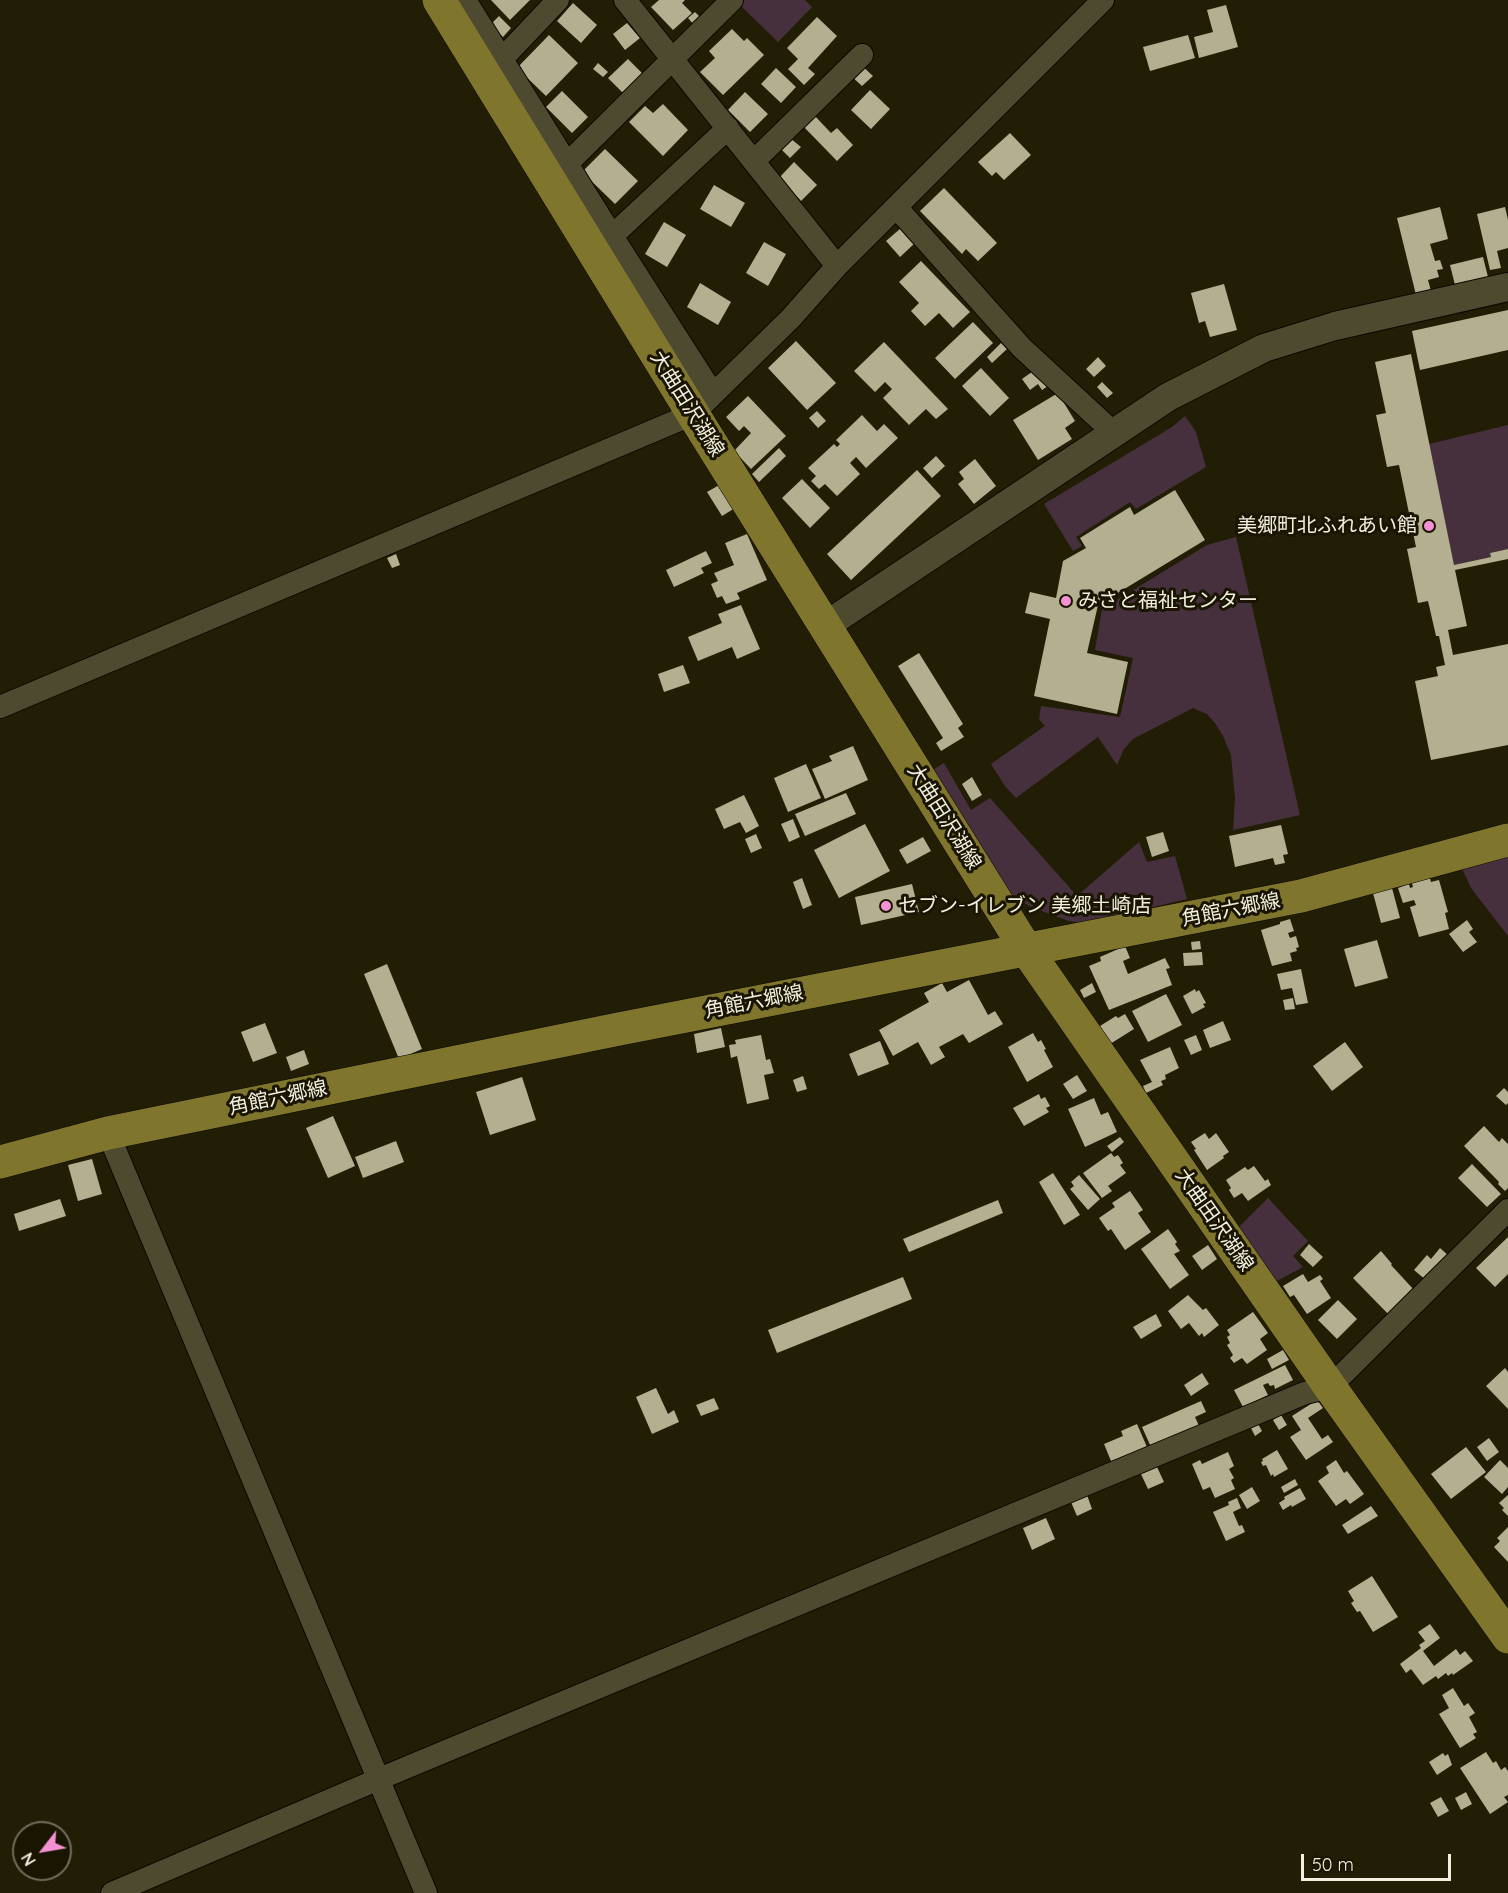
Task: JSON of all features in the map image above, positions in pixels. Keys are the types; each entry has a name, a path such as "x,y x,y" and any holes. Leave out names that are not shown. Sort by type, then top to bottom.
{"main road":[{"name":"大曲田沢湖線","path":"439,0 703,404 825,626 1026,949 1508,1637"},
{"name":"角館六郷線","path":"0,1162 108,1133 614,1030 1301,896 1508,840"}],"street":[{"path":"465,0 612,236 703,404"},
{"path":"502,59 558,0"},
{"path":"625,0 837,266"},
{"path":"567,164 732,0"},
{"path":"0,707 703,404 791,318 837,266 1103,0"},
{"path":"754,161 862,55"},
{"path":"612,236 728,128"},
{"path":"896,207 1022,348 1114,433"},
{"path":"825,626 1168,397 1264,348 1335,326 1508,287"},
{"path":"108,1133 426,1893"},
{"path":"112,1893 379,1779 1305,1394 1330,1386 1508,1210"}],"shaded area":[{"path":"745,0 805,0 812,7 778,42 740,5"},
{"path":"1185,416 1196,432 1206,467 1136,509 1130,502 1076,537 1082,546 1073,551 1044,504 1172,427"},
{"path":"1508,425 1508,549 1490,553 1491,557 1454,565 1429,444"},
{"path":"1236,537 1300,815 1233,830 1235,798 1231,755 1215,723 1207,714 1193,708 1133,739 1124,749 1117,765 1098,737 1016,798 991,764 1045,726 1039,719 1041,706 1120,717 1133,658 1095,650 1102,609 1207,545"},
{"path":"944,763 971,810 990,798 1077,896 1139,842 1147,862 1175,856 1187,899 1085,923 1069,921 1036,909 1010,896 931,771"},
{"path":"1508,850 1508,936 1471,888 1460,864"},
{"path":"1268,1198 1308,1241 1293,1256 1303,1267 1275,1282 1239,1227"}],"building":[{"path":"491,0 530,0 510,20"},
{"path":"659,0 685,0 682,3 692,13 673,30 651,7"},
{"path":"573,3 597,25 581,43 557,21"},
{"path":"1226,5 1238,47 1199,58 1194,37 1213,32 1207,10"},
{"path":"695,12 701,18 694,25 688,18"},
{"path":"499,16 511,28 503,37 490,25"},
{"path":"817,17 837,36 808,68 815,74 804,85 788,69 798,59 787,48"},
{"path":"627,23 640,38 625,50 613,34"},
{"path":"732,29 744,41 747,38 764,55 723,95 700,72 715,58 709,51"},
{"path":"549,35 578,63 546,96 517,68"},
{"path":"1188,35 1195,58 1150,71 1143,47"},
{"path":"628,59 643,74 623,93 608,78"},
{"path":"598,63 608,72 603,77 593,69"},
{"path":"860,64 873,76 862,86 850,75"},
{"path":"776,68 796,87 781,103 761,84"},
{"path":"870,90 890,109 871,129 851,110"},
{"path":"562,91 588,117 572,133 546,107"},
{"path":"745,92 768,114 750,132 728,110"},
{"path":"663,104 688,130 663,156 629,122 645,106 653,113"},
{"path":"814,115 831,133 837,128 853,145 837,161 803,126"},
{"path":"1010,133 1031,155 1004,180 996,172 992,176 978,162"},
{"path":"790,138 801,147 790,158 780,148"},
{"path":"605,149 638,181 615,204 582,172"},
{"path":"794,162 817,185 801,201 779,178"},
{"path":"714,185 745,203 731,227 700,209"},
{"path":"944,188 997,243 978,261 966,249 962,254 920,211"},
{"path":"1440,207 1448,239 1430,244 1435,261 1440,260 1443,269 1437,270 1439,277 1428,280 1431,291 1416,295 1397,218"},
{"path":"1505,207 1508,220 1508,248 1497,251 1501,268 1490,270 1477,214"},
{"path":"664,222 686,235 667,267 645,254"},
{"path":"901,228 915,243 900,257 886,241"},
{"path":"764,242 786,254 768,286 746,273"},
{"path":"1483,257 1488,277 1455,285 1450,265"},
{"path":"921,261 970,312 953,328 939,313 925,326 911,311 919,303 899,282"},
{"path":"700,283 731,302 718,325 687,307"},
{"path":"1224,284 1237,330 1210,337 1205,321 1199,323 1191,293"},
{"path":"1508,310 1508,350 1420,370 1412,331"},
{"path":"973,322 993,343 955,379 935,358"},
{"path":"796,341 836,383 807,410 768,368"},
{"path":"884,342 948,409 936,419 926,409 909,425 883,398 892,389 885,382 875,392 854,371"},
{"path":"1001,343 1007,349 992,363 987,357"},
{"path":"1411,354 1454,565 1491,557 1490,553 1508,549 1508,559 1455,570 1467,626 1448,630 1453,655 1508,644 1508,745 1431,760 1415,681 1438,676 1436,667 1445,665 1428,601 1418,603 1407,549 1416,547 1399,465 1387,467 1376,415 1386,413 1375,362"},
{"path":"1098,357 1106,366 1094,377 1086,369"},
{"path":"981,368 1009,398 990,416 962,386"},
{"path":"1036,369 1048,386 1042,390 1038,384 1030,390 1022,379"},
{"path":"1102,382 1113,393 1107,398 1097,387"},
{"path":"1058,393 1075,421 1065,428 1072,439 1038,460 1013,420"},
{"path":"748,396 786,436 751,469 734,451 751,433 744,426 739,431 726,417"},
{"path":"817,411 826,421 818,428 809,418"},
{"path":"862,415 877,431 884,424 898,438 866,468 856,457 850,463 860,474 837,496 825,484 819,489 811,481 816,476 808,468 834,444 837,447 840,444 836,440"},
{"path":"779,448 786,456 759,482 752,474"},
{"path":"936,456 945,466 932,478 923,468"},
{"path":"975,459 996,486 974,504 958,484 964,479 959,472"},
{"path":"917,470 941,496 851,580 827,554"},
{"path":"802,479 830,508 810,528 782,498"},
{"path":"721,484 735,508 722,516 707,492"},
{"name":"みさと福祉センター","path":"1175,490 1205,540 1098,605 1087,653 1128,662 1117,714 1034,696 1050,619 1025,613 1030,592 1056,598 1063,561 1086,548 1080,538 1130,507 1134,515"},
{"path":"747,534 767,580 737,593 740,599 726,604 722,596 717,598 711,584 718,581 714,573 734,565 725,543"},
{"path":"706,551 712,563 701,568 704,573 674,587 666,570"},
{"path":"396,554 400,565 392,568 387,558"},
{"path":"741,605 760,649 737,659 732,647 698,661 688,637 722,623 718,614"},
{"path":"919,653 963,724 958,728 964,737 941,751 936,743 943,738 898,666"},
{"path":"683,665 690,683 664,692 658,674"},
{"path":"853,746 868,780 825,799 812,769 832,761 829,756"},
{"path":"806,764 821,798 788,812 774,778"},
{"path":"972,777 982,795 972,801 962,784"},
{"path":"846,793 856,814 805,836 795,814"},
{"path":"744,795 759,826 746,833 740,822 724,829 715,809"},
{"path":"793,819 800,837 789,842 781,824"},
{"path":"865,824 890,871 839,898 814,850"},
{"path":"1281,825 1288,854 1283,855 1285,863 1275,865 1273,858 1235,867 1229,836"},
{"path":"1163,832 1169,851 1152,857 1146,837"},
{"path":"756,834 762,848 751,853 745,839"},
{"path":"923,837 931,851 907,864 899,850"},
{"path":"802,878 812,905 803,909 793,882"},
{"path":"1430,878 1431,882 1439,880 1448,912 1445,913 1449,929 1419,937 1410,907 1416,905 1414,900 1403,903 1398,888 1409,884 1410,888 1413,887 1412,883"},
{"path":"912,884 919,912 861,925 855,897"},
{"path":"1392,888 1400,918 1381,923 1373,893"},
{"path":"1290,919 1294,931 1288,933 1290,938 1296,936 1299,947 1296,948 1297,951 1290,953 1292,961 1272,966 1261,930"},
{"path":"1467,920 1473,929 1469,932 1477,942 1463,952 1449,934"},
{"path":"1377,940 1388,978 1355,987 1344,949"},
{"path":"1200,941 1201,949 1192,950 1191,942"},
{"path":"1125,946 1130,958 1123,961 1128,974 1165,958 1170,968 1166,969 1172,985 1109,1010 1089,966 1101,961 1100,957"},
{"path":"1202,952 1203,965 1184,966 1183,953"},
{"path":"387,964 422,1049 399,1059 364,974"},
{"path":"1301,969 1308,1003 1296,1005 1292,988 1281,990 1277,974"},
{"path":"969,980 988,1015 995,1011 1003,1024 969,1043 963,1034 939,1047 945,1057 931,1065 918,1042 893,1056 879,1030 929,1002 924,993 942,983 947,992"},
{"path":"1092,983 1096,992 1084,998 1080,990"},
{"path":"1195,989 1196,992 1199,990 1206,1003 1203,1004 1205,1007 1192,1014 1183,996"},
{"path":"1166,994 1182,1025 1148,1042 1132,1011"},
{"path":"1293,998 1295,1009 1285,1010 1283,1000"},
{"path":"1125,1014 1134,1029 1110,1044 1100,1026 1116,1016 1118,1018"},
{"path":"1223,1021 1231,1040 1210,1048 1203,1030"},
{"path":"265,1023 277,1053 253,1062 241,1032"},
{"path":"721,1028 725,1047 697,1053 694,1034"},
{"path":"1033,1033 1038,1042 1041,1040 1053,1067 1027,1082 1008,1047"},
{"path":"761,1035 766,1060 770,1059 774,1073 764,1075 769,1099 747,1104 737,1056 731,1058 729,1045 736,1044 735,1040"},
{"path":"1196,1035 1202,1050 1191,1055 1184,1040"},
{"path":"880,1041 889,1064 858,1076 849,1054"},
{"path":"1345,1042 1363,1067 1332,1091 1313,1066"},
{"path":"1170,1047 1179,1068 1165,1075 1166,1079 1161,1081 1163,1085 1146,1093 1143,1086 1152,1082 1140,1060"},
{"path":"304,1050 309,1064 291,1071 286,1057"},
{"path":"1077,1075 1087,1091 1073,1099 1063,1084"},
{"path":"803,1076 807,1089 797,1092 793,1080"},
{"path":"522,1077 536,1120 490,1135 476,1092"},
{"path":"1504,1088 1508,1092 1506,1105 1496,1096"},
{"path":"1039,1094 1041,1099 1045,1097 1050,1106 1046,1108 1049,1112 1024,1126 1013,1108"},
{"path":"1094,1098 1101,1115 1108,1112 1117,1132 1085,1147 1068,1109"},
{"path":"333,1116 355,1166 328,1178 306,1128"},
{"path":"1484,1126 1499,1142 1502,1138 1508,1144 1508,1188 1505,1191 1464,1146"},
{"path":"1205,1133 1209,1139 1216,1133 1229,1152 1207,1170 1191,1142"},
{"path":"1120,1137 1124,1142 1112,1152 1107,1146"},
{"path":"396,1141 404,1162 363,1178 355,1157"},
{"path":"1111,1153 1114,1157 1118,1155 1123,1163 1120,1165 1126,1173 1108,1186 1112,1191 1102,1198 1083,1173"},
{"path":"92,1159 102,1194 78,1201 68,1165"},
{"path":"1472,1164 1501,1194 1487,1207 1458,1178"},
{"path":"1254,1166 1265,1181 1268,1179 1271,1185 1248,1201 1242,1193 1234,1198 1226,1180 1245,1167 1248,1170"},
{"path":"1053,1173 1080,1215 1064,1225 1039,1182"},
{"path":"1079,1175 1100,1199 1088,1210 1070,1189 1074,1186 1071,1182"},
{"path":"1130,1191 1143,1210 1138,1213 1151,1232 1125,1250 1111,1229 1108,1231 1099,1218 1115,1207 1112,1203"},
{"path":"60,1199 66,1216 19,1231 14,1214"},
{"path":"998,1200 1003,1213 909,1252 903,1239"},
{"path":"1168,1229 1180,1251 1174,1254 1189,1275 1170,1289 1141,1249"},
{"path":"1508,1237 1508,1274 1495,1287 1476,1268"},
{"path":"1309,1244 1323,1257 1313,1267 1300,1255"},
{"path":"1208,1245 1217,1259 1202,1270 1192,1256"},
{"path":"1440,1248 1449,1256 1427,1281 1414,1270 1427,1255 1431,1259"},
{"path":"1381,1251 1415,1291 1390,1316 1353,1278"},
{"path":"1303,1274 1308,1282 1320,1275 1323,1279 1320,1281 1331,1298 1307,1314 1294,1295 1290,1297 1283,1286"},
{"path":"903,1277 912,1299 777,1353 768,1330"},
{"path":"1188,1295 1203,1310 1206,1308 1219,1325 1204,1337 1202,1333 1199,1336 1189,1323 1181,1329 1168,1311"},
{"path":"1338,1300 1357,1319 1337,1339 1318,1320"},
{"path":"1253,1312 1268,1333 1260,1339 1267,1350 1247,1364 1242,1358 1234,1363 1230,1358 1233,1355 1227,1345 1230,1343 1227,1337 1230,1335 1227,1330"},
{"path":"1156,1314 1162,1326 1141,1339 1133,1327"},
{"path":"1283,1350 1289,1360 1272,1369 1267,1359"},
{"path":"1285,1365 1293,1380 1275,1389 1274,1385 1270,1386 1268,1383 1263,1385 1268,1395 1243,1407 1234,1390"},
{"path":"1505,1368 1508,1372 1508,1409 1486,1386"},
{"path":"1202,1373 1209,1384 1191,1396 1184,1385"},
{"path":"656,1388 668,1414 674,1410 679,1422 652,1434 636,1397"},
{"path":"714,1398 719,1409 701,1416 696,1405"},
{"path":"1317,1400 1323,1408 1308,1418 1322,1439 1328,1435 1333,1442 1306,1460 1290,1437 1301,1430 1292,1416"},
{"path":"1201,1401 1206,1412 1195,1417 1200,1428 1151,1447 1142,1427"},
{"path":"1281,1415 1287,1425 1279,1430 1273,1420"},
{"path":"1137,1424 1147,1447 1119,1461 1118,1459 1111,1461 1104,1444 1123,1436 1121,1431"},
{"path":"1258,1424 1262,1431 1255,1436 1251,1428"},
{"path":"1489,1438 1499,1452 1487,1461 1477,1447"},
{"path":"1466,1447 1486,1472 1451,1499 1431,1474"},
{"path":"1277,1450 1288,1469 1274,1477 1273,1474 1271,1476 1266,1465 1263,1466 1261,1462"},
{"path":"1228,1452 1234,1466 1229,1469 1234,1478 1231,1480 1235,1489 1215,1498 1210,1487 1203,1490 1192,1464 1200,1460 1202,1464"},
{"path":"1336,1460 1344,1473 1347,1471 1364,1494 1350,1504 1346,1499 1336,1506 1318,1481 1329,1473 1326,1467"},
{"path":"1500,1460 1508,1468 1508,1487 1502,1494 1484,1477"},
{"path":"1157,1467 1164,1482 1148,1489 1141,1474"},
{"path":"1295,1479 1298,1485 1284,1493 1281,1487"},
{"path":"1252,1487 1260,1501 1247,1509 1239,1495"},
{"path":"1300,1488 1306,1499 1283,1510 1279,1503 1285,1499 1284,1497"},
{"path":"1087,1495 1092,1509 1077,1516 1071,1502"},
{"path":"1508,1495 1508,1516 1499,1503"},
{"path":"1237,1498 1241,1508 1233,1512 1239,1526 1242,1525 1245,1532 1226,1541 1213,1512 1229,1505 1228,1502"},
{"path":"1371,1506 1378,1516 1348,1534 1342,1525"},
{"path":"1046,1518 1055,1539 1032,1550 1023,1528"},
{"path":"1508,1527 1508,1562 1494,1547 1500,1541 1497,1538"},
{"path":"1372,1576 1398,1617 1373,1632 1360,1611 1357,1612 1351,1603 1354,1601 1348,1591"},
{"path":"1430,1624 1440,1638 1423,1651 1434,1666 1456,1649 1460,1655 1465,1651 1473,1661 1453,1675 1452,1673 1448,1676 1446,1673 1438,1679 1436,1676 1423,1685 1411,1669 1406,1673 1400,1664 1421,1648 1419,1645 1425,1641 1418,1632"},
{"path":"1453,1688 1464,1706 1468,1703 1475,1713 1469,1717 1477,1732 1473,1734 1476,1738 1460,1748 1439,1714 1449,1708 1442,1695"},
{"path":"1486,1752 1493,1763 1496,1761 1501,1770 1505,1767 1508,1771 1508,1795 1504,1797 1508,1802 1490,1814 1460,1768"},
{"path":"1443,1753 1445,1756 1448,1754 1452,1765 1437,1775 1429,1762"},
{"path":"1466,1792 1472,1804 1461,1810 1455,1798"},
{"path":"1441,1797 1449,1811 1438,1817 1430,1803"}],"place":[{"name":"美郷町北ふれあい館","path":"1429,526"},
{"name":"みさと福祉センター","path":"1066,601"},
{"name":"セブン-イレブン 美郷土崎店","path":"886,906"}]}
